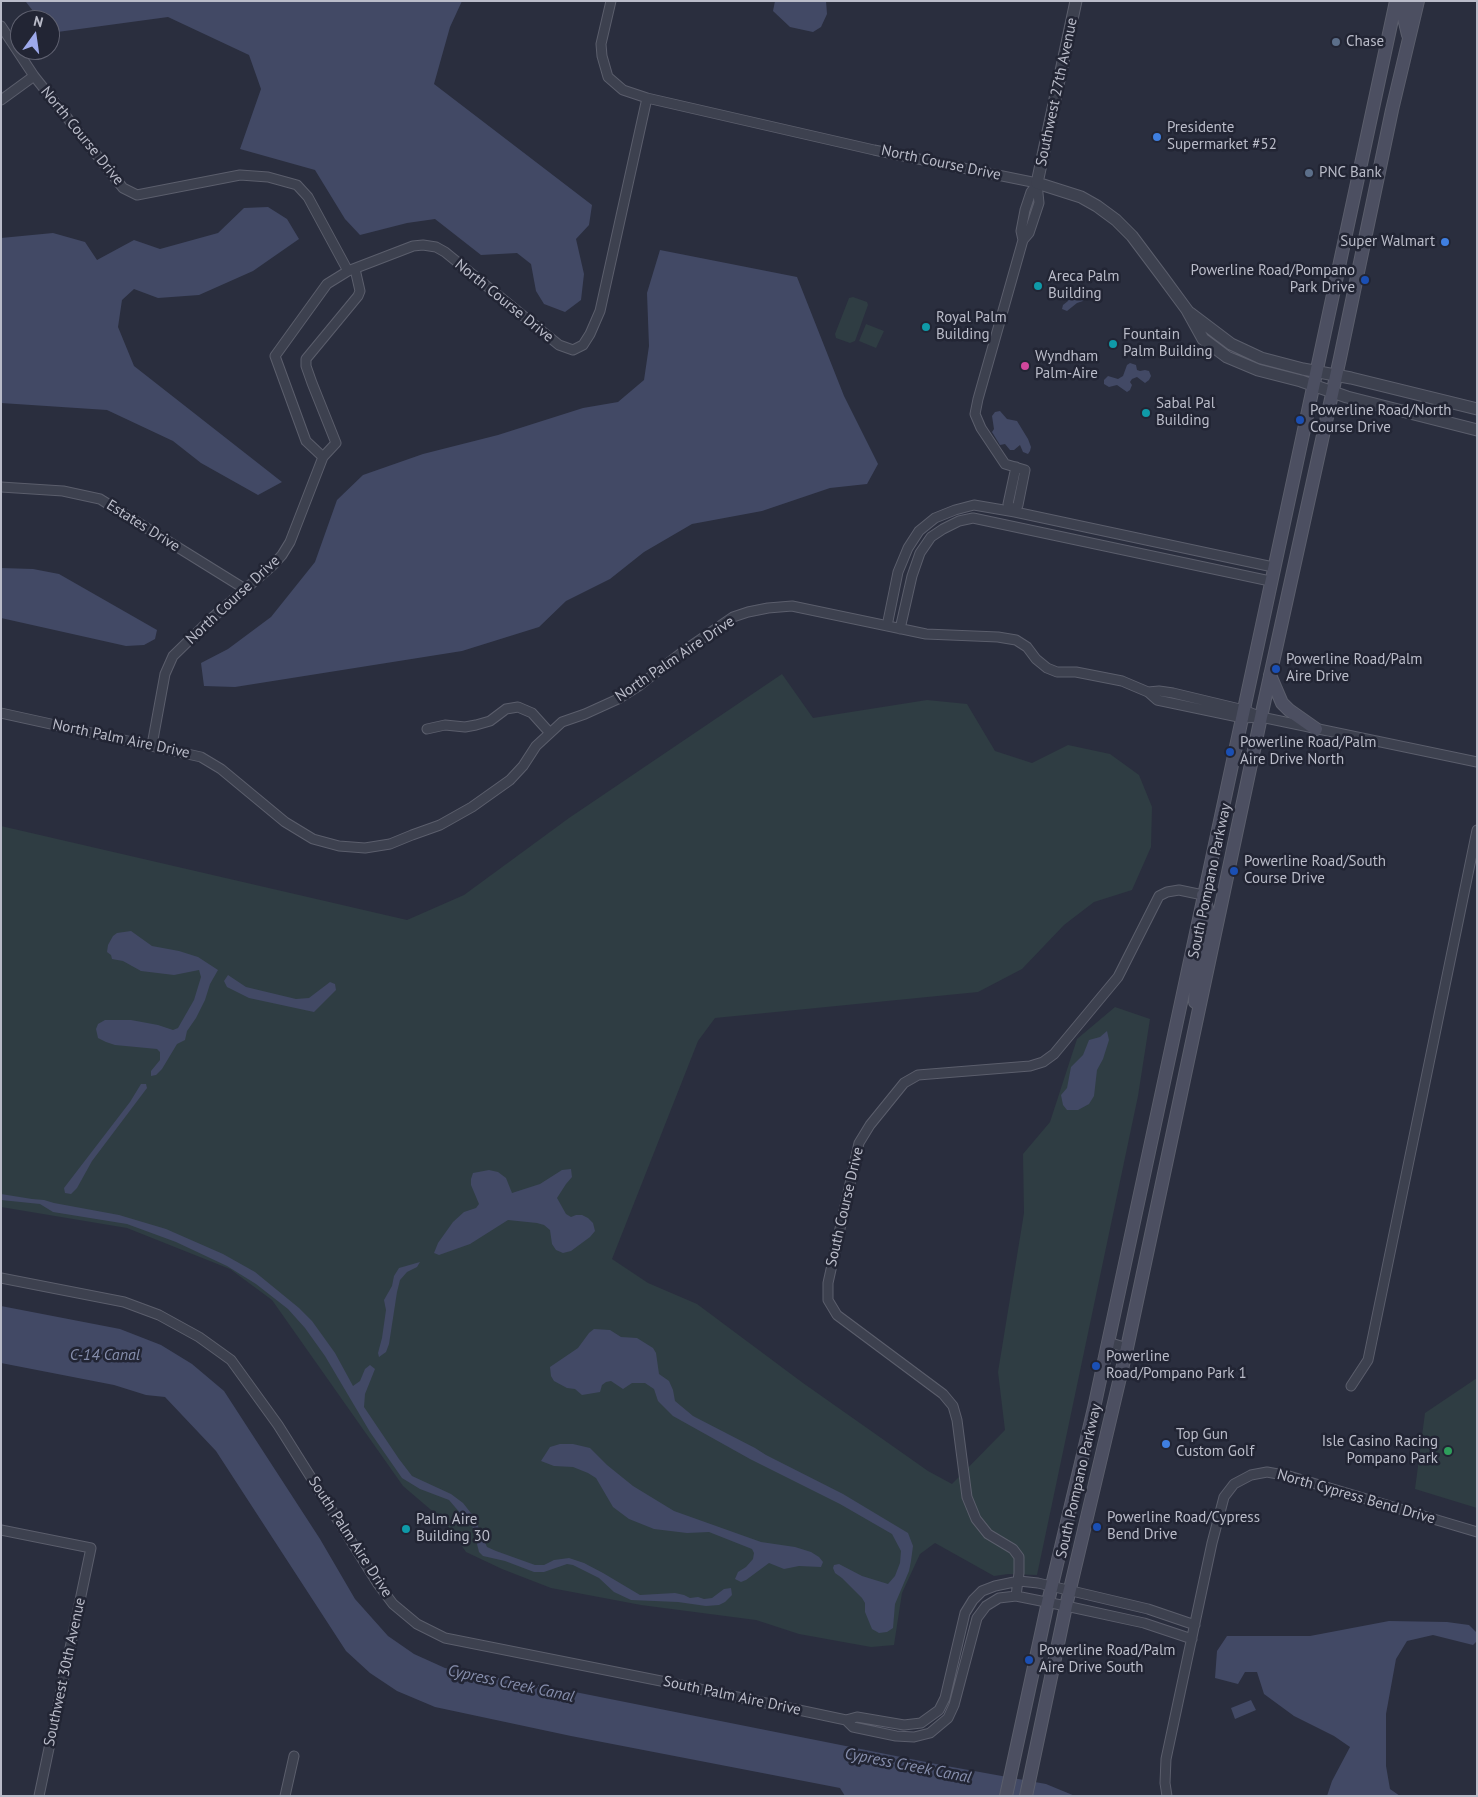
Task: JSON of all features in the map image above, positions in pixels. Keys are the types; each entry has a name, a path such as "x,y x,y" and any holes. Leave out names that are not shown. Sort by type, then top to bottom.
{"main road":[{"name":"South Pompano Parkway","path":"1006,1796 1048,1602 1094,1408 1396,1"},
{"path":"1408,1 1404,18 1409,40"},
{"name":"South Pompano Parkway","path":"1026,1796 1066,1606 1127,1348 1392,110 1418,1"},
{"path":"1270,675 1282,702 1289,710 1316,729"},
{"path":"1198,1014 1194,993 1210,918 1206,899 1203,895"}],"street":[{"name":"North Course Drive","path":"611,1 601,44 602,56 608,77 623,90 647,98 874,150 1037,183 1080,197 1097,206 1116,220 1140,246 1187,310 1203,339 1227,357 1258,370 1332,392 1477,430"},
{"name":"Southwest 27th Avenue","path":"1015,512 1008,504 1020,469 1005,464 996,453 981,428 976,414 978,399 1023,240 1029,233 1039,203 1037,183 1076,1"},
{"name":"North Course Drive","path":"1,26 34,76 123,188 136,195 240,175 268,177 296,184 308,198 351,270 360,291 358,296 306,359 306,366 312,383 336,442 323,457 290,542 273,565 173,656 165,674 152,745"},
{"path":"1,100 34,76"},
{"name":"North Course Drive","path":"323,457 306,442 275,356 327,284 337,276 351,270 413,246 436,247 445,252 559,345 572,350 583,346 600,312 647,98"},
{"name":"North Course Drive","path":"1187,310 1224,339 1246,352 1275,363 1336,375 1477,409"},
{"name":"Estates Drive","path":"1,487 63,491 100,499 245,590"},
{"path":"887,626 898,572 908,548 919,532 935,518 974,505 1273,567"},
{"path":"900,629 912,576 920,553 931,537 943,529 959,521 973,518 1270,581"},
{"path":"1093,543 1095,529"},
{"path":"1164,558 1166,544"},
{"name":"North Palm Aire Drive","path":"1,712 201,757 221,769 285,822 313,839 339,846 365,848 390,844 440,824 472,807 510,780 523,766 536,746 562,722 585,714 625,694 733,617 768,608 792,606 926,634 998,637 1016,640 1027,647 1036,659 1047,668 1057,672 1076,672 1122,681 1148,692 1157,700 1261,717 1477,762"},
{"path":"427,729 445,724 465,727 476,725 490,721 506,708 518,707 532,713 550,733"},
{"path":"1351,1386 1368,1360 1477,830"},
{"name":"South Course Drive","path":"1016,1596 1019,1557 1012,1549 988,1534 976,1520 967,1496 957,1420 953,1406 943,1394 837,1315 828,1300 828,1283 859,1143 870,1125 904,1083 918,1075 1030,1066 1043,1062 1054,1054 1118,977 1159,896 1167,892 1179,890 1203,895"},
{"name":"South Palm Aire Drive","path":"1,1278 124,1302 159,1315 192,1333 231,1360 278,1425 378,1584 393,1604 417,1624 445,1638 846,1720 853,1726 896,1736 914,1737 930,1733 948,1718 954,1705 977,1618 986,1606 999,1598 1016,1596 1048,1602"},
{"path":"1108,1342 1127,1348"},
{"name":"North Cypress Bend Drive","path":"1167,1796 1165,1783 1166,1759 1212,1543 1224,1497 1234,1484 1251,1475 1267,1472 1289,1476 1477,1532"},
{"name":"Southwest 30th Avenue","path":"1,1530 91,1548 39,1796"},
{"name":"South Palm Aire Drive","path":"846,1720 857,1716 904,1725 921,1724 929,1719 938,1710 945,1698 965,1613 973,1600 982,1592 996,1586 1018,1581 1052,1586"},
{"path":"1052,1586 1148,1608 1195,1625"},
{"path":"1048,1602 1144,1623 1192,1639"},
{"path":"285,1796 294,1756"}],"shaded area":[{"path":"853,297 867,302 868,305 855,341 850,343 836,338 835,334 849,298"},
{"path":"866,324 884,331 876,348 859,341"},
{"path":"782,674 813,718 927,700 967,704 995,751 1032,763 1068,745 1110,754 1139,775 1152,807 1151,847 1132,890 1094,902 1064,925 1022,969 978,992 715,1018 698,1041 612,1259 648,1283 697,1304 803,1383 928,1471 952,1484 1005,1430 998,1372 1024,1213 1023,1154 1050,1122 1077,1039 1115,1007 1150,1019 1138,1096 1037,1575 1008,1574 994,1576 935,1543 920,1554 902,1593 894,1645 871,1647 799,1634 756,1620 641,1605 551,1588 502,1569 466,1552 444,1521 403,1486 272,1300 230,1269 127,1228 1,1207 1,826 407,920 464,895 569,818"},
{"name":"Isle Casino Racing Pompano Park","path":"1477,1378 1477,1508 1415,1489 1425,1413"}],"water":[{"path":"462,1 450,27 434,84 592,205 589,225 576,239 584,274 581,300 565,312 544,304 536,291 531,264 517,253 481,255 435,219 407,223 360,235 345,219 315,170 240,149 261,89 249,55 168,17 60,32 60,10 32,10 26,2"},
{"path":"775,1 826,1 827,14 821,27 813,32 790,27 773,11"},
{"path":"268,207 287,219 299,239 253,271 199,295 158,298 134,289 122,300 118,327 134,366 282,482 258,495 201,463 173,441 107,410 1,403 1,238 53,233 85,242 97,260 134,240 160,249 218,233 244,208"},
{"path":"660,250 797,277 844,396 878,464 867,484 830,488 762,511 692,524 644,552 610,579 566,601 539,627 462,651 235,687 204,686 201,663 228,649 271,617 315,562 337,500 363,475 423,454 498,435 583,408 618,402 644,380 649,346 647,293"},
{"path":"1067,288 1071,289 1072,295 1075,297 1081,294 1085,298 1067,311 1062,309 1063,305 1068,301 1064,294"},
{"path":"1130,363 1136,365 1137,370 1149,371 1151,376 1149,380 1145,383 1137,377 1132,379 1130,382 1132,385 1127,392 1117,385 1109,387 1104,384 1104,380 1108,376 1118,379 1123,376 1127,365"},
{"path":"1000,411 1007,419 1017,421 1031,447 1028,454 1023,452 1020,445 1014,450 1010,450 1005,444 1000,445 992,432 994,429 992,416 995,412"},
{"path":"1,568 33,569 59,574 157,630 155,639 144,645 126,646 1,618"},
{"path":"131,931 152,946 198,957 218,970 196,1018 187,1031 185,1040 177,1044 162,1069 156,1075 151,1076 151,1071 160,1060 160,1052 157,1049 115,1045 106,1042 98,1038 96,1029 98,1024 105,1020 131,1020 173,1030 178,1028 194,1000 201,977 199,970 174,975 141,971 123,961 112,959 111,955 107,952 108,945 113,936 117,933"},
{"path":"228,975 246,987 296,999 309,998 330,982 335,984 336,990 314,1012 249,998 227,987 224,981"},
{"path":"1107,1031 1109,1040 1097,1070 1094,1096 1089,1104 1078,1110 1067,1110 1063,1105 1061,1095 1067,1088 1071,1067 1083,1055 1089,1040 1100,1037"},
{"path":"141,1084 146,1084 147,1088 92,1161 77,1188 71,1194 65,1193 64,1188 130,1102"},
{"path":"571,1169 572,1177 557,1198 566,1214 571,1217 582,1215 588,1218 593,1223 595,1231 571,1251 563,1253 556,1250 552,1244 550,1230 544,1225 508,1220 470,1244 439,1255 434,1253 438,1243 453,1222 464,1212 476,1208 479,1204 471,1185 473,1173 489,1170 498,1172 506,1178 512,1193 540,1184 562,1170"},
{"path":"1,1194 44,1200 119,1215 166,1229 223,1254 255,1272 312,1321 335,1353 353,1386 360,1381 365,1369 370,1365 375,1369 365,1394 364,1407 412,1476 451,1494 463,1503 474,1517 487,1547 535,1565 544,1565 554,1560 569,1558 584,1563 640,1595 675,1593 690,1598 698,1597 704,1599 712,1598 724,1589 731,1588 732,1595 719,1605 706,1606 678,1602 631,1600 614,1592 599,1578 573,1565 567,1564 544,1572 534,1572 505,1561 483,1556 479,1552 473,1528 449,1500 420,1489 402,1478 370,1432 325,1356 305,1328 288,1309 256,1284 227,1266 176,1242 127,1224 53,1212 40,1204 1,1200"},
{"path":"420,1262 417,1267 407,1272 400,1280 389,1344 386,1352 379,1357 378,1353 386,1310 384,1300 392,1286 394,1276 399,1268"},
{"name":"C-14 Canal","path":"1,1306 120,1329 161,1345 192,1364 224,1391 320,1539 355,1599 388,1636 414,1654 445,1668 1046,1784 1075,1796 845,1796 840,1788 571,1736 435,1707 397,1691 370,1673 346,1651 216,1451 165,1397 146,1395 114,1385 1,1363"},
{"path":"594,1329 610,1330 621,1337 637,1338 653,1348 656,1353 659,1374 669,1381 675,1401 693,1416 843,1494 908,1533 913,1546 911,1561 909,1571 895,1604 893,1628 887,1632 879,1633 872,1629 862,1598 835,1573 833,1568 834,1565 839,1564 862,1576 888,1584 895,1576 900,1563 901,1551 892,1534 840,1504 750,1459 673,1416 658,1401 654,1389 645,1383 632,1383 623,1389 611,1381 602,1385 600,1392 582,1395 575,1389 567,1388 554,1381 551,1376 550,1367 578,1348"},
{"path":"560,1444 573,1444 590,1448 633,1486 674,1511 761,1542 795,1547 811,1552 823,1562 821,1567 799,1566 784,1569 769,1563 741,1582 735,1579 738,1572 753,1559 754,1553 752,1549 709,1532 687,1533 654,1529 629,1519 613,1507 596,1478 573,1467 554,1466 541,1461 550,1447"},
{"path":"1389,1621 1447,1622 1469,1625 1477,1633 1477,1641 1473,1645 1433,1635 1407,1641 1396,1659 1386,1714 1386,1766 1390,1789 1400,1796 1327,1796 1332,1781 1350,1747 1334,1736 1294,1716 1264,1694 1257,1672 1245,1672 1238,1684 1215,1678 1217,1651 1227,1636 1310,1636"},
{"path":"1251,1700 1256,1710 1235,1719 1231,1708"}],"place":[{"name":"Chase","path":"1336,42"},
{"name":"Presidente Supermarket #52","path":"1157,137"},
{"name":"PNC Bank","path":"1309,173"},
{"name":"Super Walmart","path":"1445,242"},
{"name":"Powerline Road/Pompano Park Drive","path":"1365,280"},
{"name":"Areca Palm Building","path":"1038,286"},
{"name":"Royal Palm Building","path":"926,327"},
{"name":"Fountain Palm Building","path":"1113,344"},
{"name":"Wyndham Palm-Aire","path":"1025,366"},
{"name":"Sabal Pal Building","path":"1146,413"},
{"name":"Powerline Road/North Course Drive","path":"1300,420"},
{"name":"Powerline Road/Palm Aire Drive","path":"1276,669"},
{"name":"Powerline Road/Palm Aire Drive North","path":"1230,752"},
{"name":"Powerline Road/South Course Drive","path":"1234,871"},
{"name":"Powerline Road/Pompano Park 1","path":"1096,1366"},
{"name":"Top Gun Custom Golf","path":"1166,1444"},
{"name":"Isle Casino Racing Pompano Park","path":"1448,1451"},
{"name":"Powerline Road/Cypress Bend Drive","path":"1097,1527"},
{"name":"Palm Aire Building 30","path":"406,1529"},
{"name":"Powerline Road/Palm Aire Drive South","path":"1029,1660"}],"water label":[{"name":"Cypress Creek Canal","path":"511,1684"},
{"name":"Cypress Creek Canal","path":"908,1766"}]}
